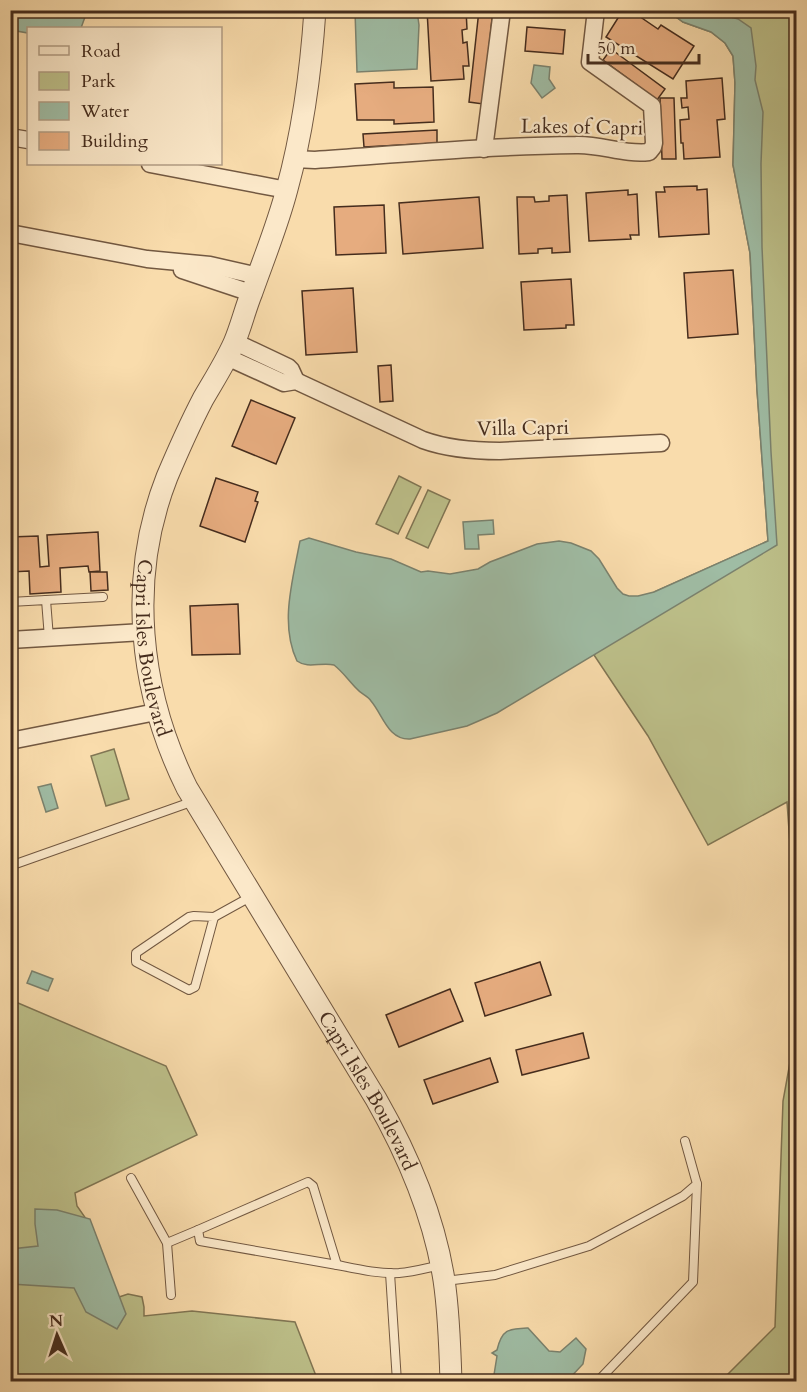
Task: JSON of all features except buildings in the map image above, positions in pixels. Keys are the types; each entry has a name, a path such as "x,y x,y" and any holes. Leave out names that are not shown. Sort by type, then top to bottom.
{"street":[{"name":"Capri Isles Boulevard","path":"315,10 306,92 294,159 276,225 231,350 202,400 177,454 162,491 152,527 143,586 146,666 156,712 173,760 194,801 396,1133 405,1152 425,1204 443,1273 449,1324 451,1382"},
{"path":"484,148 502,10"},
{"name":"Lakes of Capri","path":"294,159 315,160 484,148 578,145 623,152 651,150 654,143 652,106 590,62 596,10"},
{"path":"10,137 27,140"},
{"path":"155,165 287,190"},
{"path":"10,233 147,259 205,277 254,285"},
{"name":"Villa Capri","path":"231,350 284,383 296,381 436,445 476,451 500,451 661,443"},
{"path":"10,640 143,632"},
{"path":"10,741 156,712"}],"lane":[{"path":"10,602 103,597"},
{"path":"46,600 48,638"},
{"path":"10,866 194,801"},
{"path":"214,917 195,987 189,990 136,962 136,953 189,917 214,917 253,896"},
{"path":"597,1382 693,1282 698,1184 685,1141"},
{"path":"131,1178 167,1243 171,1294"},
{"path":"167,1243 308,1182 313,1186 337,1265"},
{"path":"198,1230 200,1241 367,1271 495,1275 589,1246 683,1196 698,1184"},
{"path":"390,1273 398,1382"}],"green space":[{"path":"668,11 796,11 796,929 787,802 708,845 648,736 594,655 654,592 768,541 750,253 733,165 735,83 733,56 725,43 711,32 683,22"},
{"path":"399,476 421,487 398,534 376,524"},
{"path":"428,490 450,500 428,548 406,538"},
{"path":"114,749 129,799 106,806 91,756"},
{"path":"11,1000 166,1066 197,1135 75,1193 77,1206 89,1223 116,1298 128,1294 142,1297 144,1316 192,1311 295,1322 318,1381 11,1381"},
{"path":"796,1029 796,1381 721,1381 775,1327 783,1101"}],"water":[{"path":"10,11 83,11 85,17 81,27 27,27 27,33 11,30"},
{"path":"355,11 417,11 419,25 417,69 357,72"},
{"path":"668,11 710,11 738,19 751,28 756,66 755,80 763,112 762,247 777,545 497,713 467,726 410,739 402,738 391,731 370,699 334,665 306,665 297,661 289,633 288,619 300,541 309,538 356,552 391,559 421,572 450,574 478,569 537,544 559,541 591,551 623,594 638,596 654,592 768,541 750,253 733,165 735,83 733,56 725,43 711,32 683,22"},
{"path":"534,65 550,67 549,79 555,88 542,98 531,83"},
{"path":"493,520 494,534 478,535 479,549 465,549 463,522"},
{"path":"51,784 58,808 46,812 38,787"},
{"path":"32,971 53,979 48,991 27,983"},
{"path":"35,1209 57,1210 90,1219 126,1314 117,1329 86,1312 74,1288 11,1284 11,1249 38,1246"},
{"path":"528,1328 549,1351 560,1352 576,1338 586,1349 583,1364 567,1381 493,1381 497,1356 492,1353 497,1350 501,1338 511,1330"}]}
